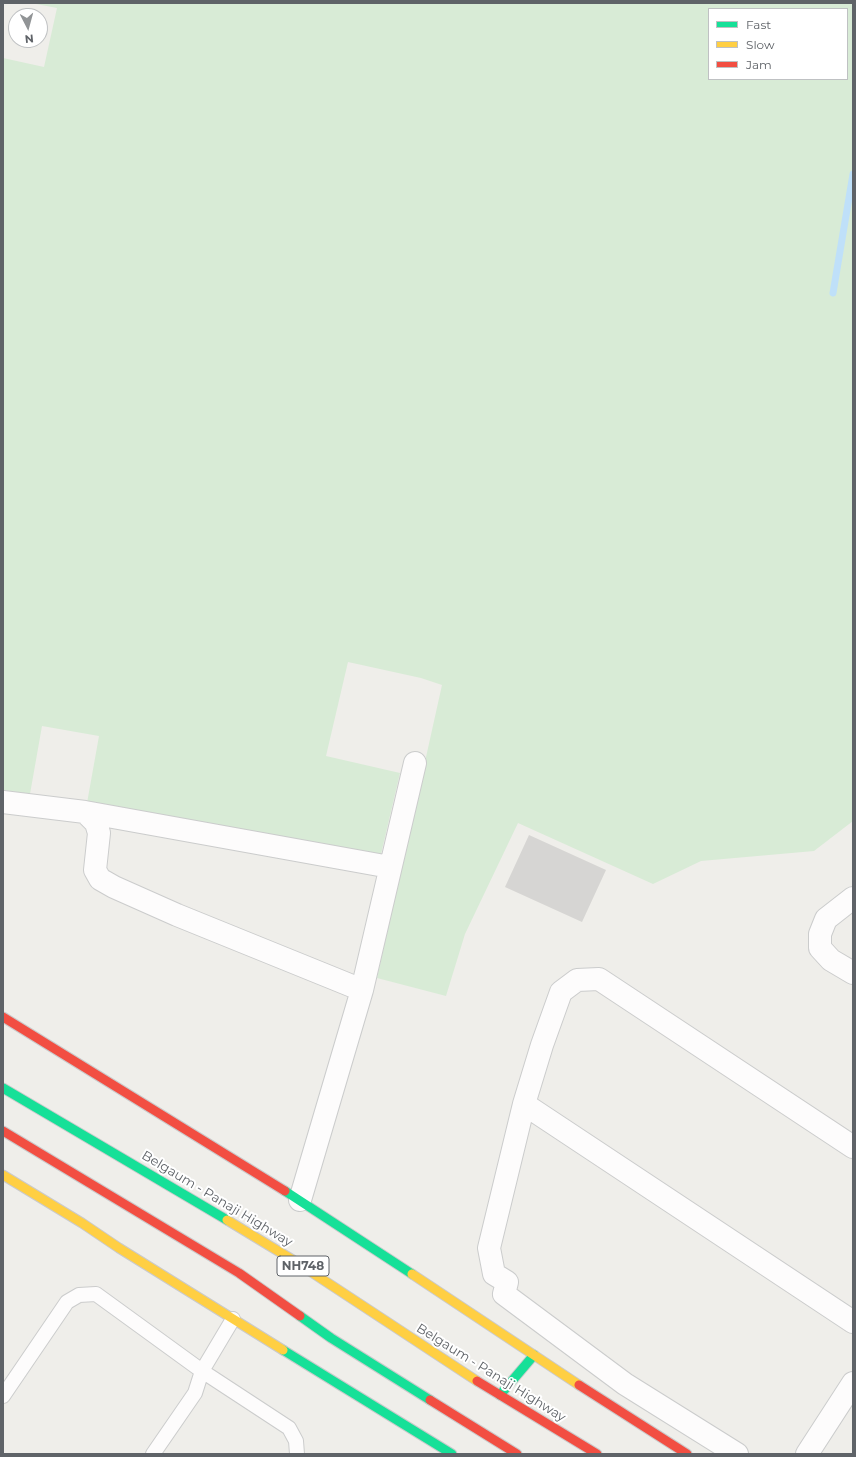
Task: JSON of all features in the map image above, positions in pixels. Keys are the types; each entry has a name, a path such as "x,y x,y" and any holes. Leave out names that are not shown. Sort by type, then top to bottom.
{"main road":[{"path":"3,1017 300,1200 534,1355 688,1454"},
{"name":"Belgaum - Panaji Highway","path":"3,1088 215,1212 293,1260 500,1395 597,1454"},
{"name":"NH748","path":"3,1131 239,1273 331,1338 517,1454"},
{"path":"3,1175 452,1454"},
{"path":"500,1395 534,1355"}],"street":[{"path":"300,1200 362,990 415,763"},
{"path":"3,802 84,812 390,867"},
{"path":"84,812 96,823 99,833 95,870 100,879 114,887 177,915 362,990"},
{"path":"853,898 826,920 820,934 820,948 831,960 853,973"},
{"path":"736,1454 625,1384 504,1294 507,1282 494,1274 489,1248 524,1104 542,1045 562,992 577,980 599,979 853,1147"},
{"path":"524,1104 853,1322"},
{"path":"807,1454 853,1384"}],"lane":[{"path":"3,1396 67,1302 79,1295 96,1294 202,1371 289,1428 296,1441 298,1454"},
{"path":"153,1454 195,1393 202,1371 233,1319"}],"green space":[{"path":"31,3 853,3 853,821 814,851 701,861 653,884 518,823 465,934 446,996 377,978 442,685 421,678 348,662 326,756 400,773 381,854 87,803 99,736 42,726 30,794 3,790 3,58 44,67 57,8"}],"building":[{"path":"529,835 606,870 582,922 505,887"}],"waterway":[{"path":"833,293 853,174"}],"traffic: fast":[{"path":"3,1088 227,1220"},
{"path":"285,1191 412,1274"},
{"path":"300,1316 331,1338 430,1400"},
{"path":"283,1350 452,1454"},
{"path":"500,1395 534,1355"}],"traffic: slow":[{"path":"3,1175 283,1350"},
{"path":"227,1220 293,1260 477,1381"},
{"path":"412,1274 579,1385"}],"traffic: jam":[{"path":"3,1017 285,1191"},
{"path":"3,1131 239,1273 300,1316"},
{"path":"477,1381 597,1454"},
{"path":"579,1385 687,1454"},
{"path":"430,1400 517,1454"}]}
